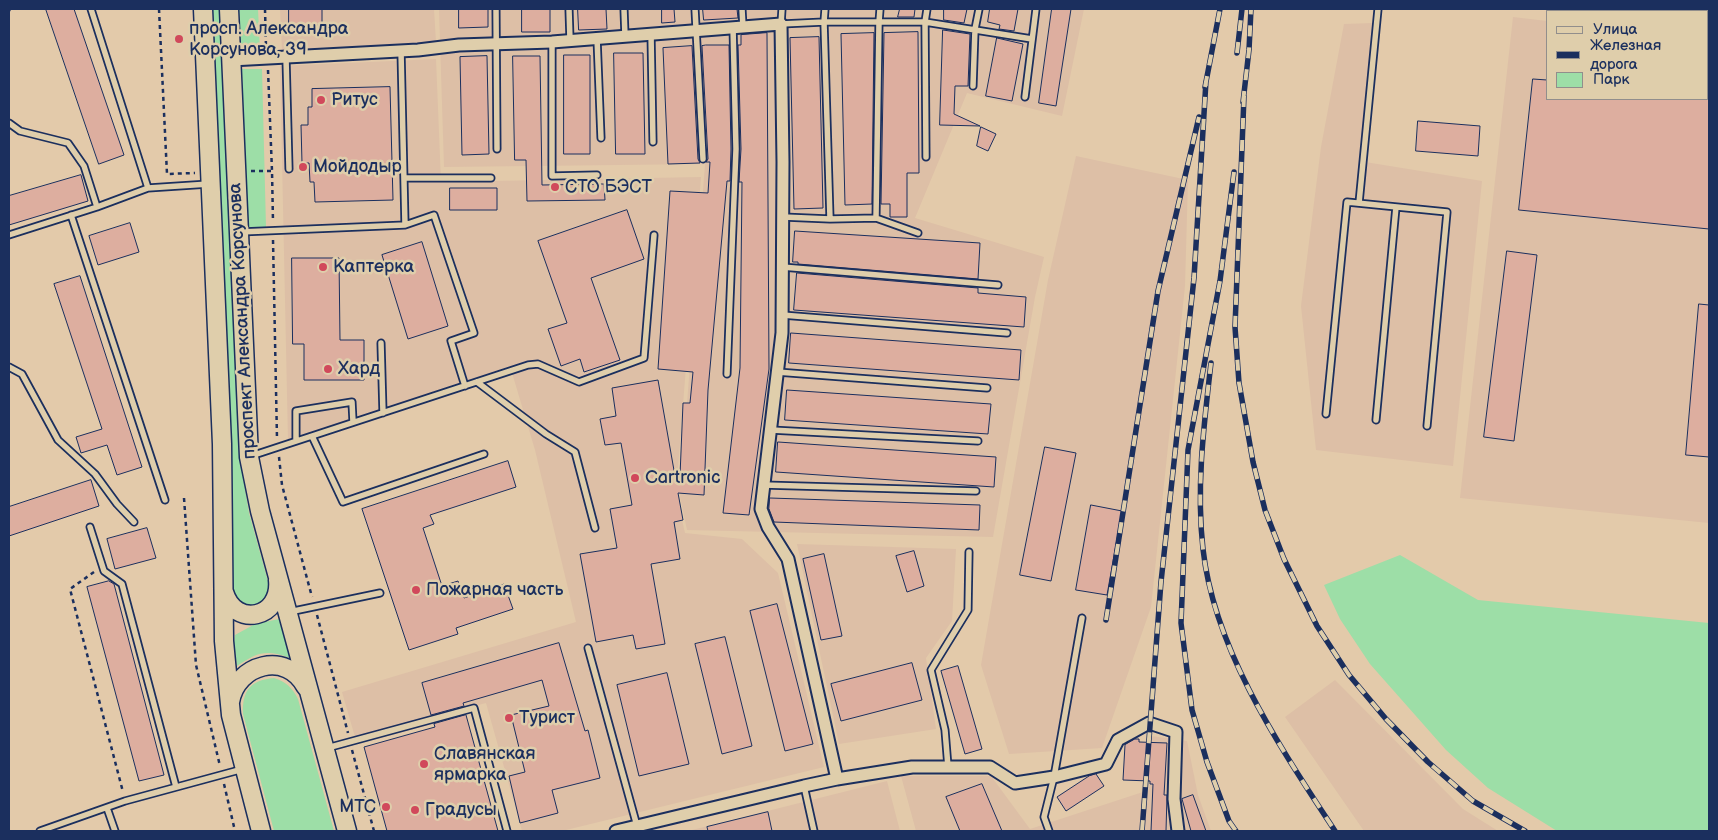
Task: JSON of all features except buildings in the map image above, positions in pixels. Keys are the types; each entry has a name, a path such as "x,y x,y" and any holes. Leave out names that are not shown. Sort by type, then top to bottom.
{"main road":[{"name":"проспект Александра Корсунова","path":"202,9 222,444 224,641 229,708 262,831"},
{"name":"проспект Александра Корсунова","path":"229,9 249,457 260,510 347,831"},
{"path":"223,591 226,601 234,609 244,614 255,615 264,612 277,596 276,570"},
{"path":"229,708 235,686 245,674 260,667 276,666 291,671 303,681 309,694"}],"street":[{"path":"231,60 401,51 459,45 552,42 781,24 782,333 761,509 768,527 788,559 837,779"},
{"path":"616,831 804,786 912,767 990,768 1015,783 1054,777 1106,764 1118,740 1149,723 1176,732 1174,799 1178,831"}],"lane":[{"path":"92,9 148,188"},
{"path":"496,9 497,149"},
{"path":"569,9 570,40"},
{"path":"624,9 626,36"},
{"path":"695,9 703,159"},
{"path":"727,374 736,149 738,27 742,9"},
{"path":"782,9 781,24 925,22 1032,39"},
{"path":"825,9 830,219"},
{"path":"876,218 878,22 880,9"},
{"path":"926,157 925,22 927,9"},
{"path":"972,86 979,9"},
{"path":"1024,97 1036,9"},
{"path":"1359,203 1378,9"},
{"path":"651,34 653,142"},
{"path":"597,38 601,138"},
{"path":"552,42 552,176 597,175"},
{"path":"401,51 404,225"},
{"path":"286,58 289,169"},
{"path":"9,123 20,131 68,143 84,166 97,207"},
{"path":"9,235 71,216 148,188 210,178"},
{"path":"404,178 491,178"},
{"path":"1326,414 1347,202 1447,212 1427,426"},
{"path":"1376,420 1396,207"},
{"path":"238,232 404,225 434,215 474,333 450,341 466,386"},
{"path":"71,216 165,500"},
{"path":"783,217 876,218 918,232"},
{"path":"249,457 528,365 538,364 579,382 644,358 654,235"},
{"path":"782,267 998,285"},
{"path":"782,315 1007,333"},
{"path":"381,343 383,413"},
{"path":"9,367 22,374 58,440 95,474 117,504 134,522"},
{"path":"777,372 987,388"},
{"path":"477,382 546,434 575,452 595,528"},
{"path":"296,441 296,411 352,402 354,422"},
{"path":"770,430 978,441"},
{"path":"312,436 343,502 484,454"},
{"path":"763,485 976,491"},
{"path":"90,527 104,571 122,584 176,787"},
{"path":"948,767 945,730 932,670 968,610 969,552"},
{"path":"288,612 380,593"},
{"path":"1049,831 1044,817 1054,777 1082,618"},
{"path":"588,648 637,826"},
{"path":"324,749 474,708 508,831"},
{"path":"40,831 125,801 245,768"},
{"path":"804,786 814,831"},
{"path":"107,808 115,831"}],"path":[{"path":"159,9 167,174 210,178"},
{"path":"265,9 272,171 278,447 282,485 374,831"},
{"path":"236,171 272,171"},
{"path":"184,498 196,665 235,831"},
{"path":"102,565 70,589 125,801"}],"shaded area":[{"path":"280,9 434,9 436,42 282,50"},
{"path":"439,9 1084,9 1062,116 967,93 915,218 1044,257 1035,297 993,537 687,530 680,497 705,164 444,167"},
{"path":"1513,17 1546,21 1546,100 1708,100 1709,36 1709,523 1460,498"},
{"path":"1373,23 1359,161 1482,181 1453,466 1316,450 1301,306 1321,147 1344,24"},
{"path":"436,59 441,182 701,177 676,493 685,533 742,539 778,573 824,767 562,831 522,831 486,703 355,737 342,692 576,622 535,450 510,366 288,441 280,66"},
{"path":"1076,156 1188,180 1185,286 1151,607 1102,748 1009,754 981,665 1048,280"},
{"path":"797,544 956,549 952,621 926,658 936,729 839,744"},
{"path":"1335,680 1463,809 1498,831 1364,831 1285,717"},
{"path":"1151,736 1187,741 1198,795 1211,831 916,831 901,776 991,776 1030,829 1149,790"},
{"path":"887,781 900,831 688,831"}],"green space":[{"path":"211,9 221,9 241,465 249,513 269,585 264,600 252,607 246,607 241,604 232,590"},
{"path":"239,9 258,9 260,51 240,52"},
{"path":"242,69 262,69 266,227 247,228"},
{"path":"1400,555 1478,600 1709,623 1709,831 1557,831 1488,788 1446,750 1370,664 1340,619 1324,585"},
{"path":"279,619 290,658 275,653 262,653 237,666 234,643 235,635 255,624"},
{"path":"274,678 288,686 298,699 334,831 274,831 243,714 243,706 246,693 254,684"}],"railway":[{"path":"1205,87 1220,9"},
{"path":"1237,53 1242,9"},
{"path":"1243,102 1249,50 1251,9"},
{"path":"1142,831 1161,582 1194,278 1206,81"},
{"path":"1244,96 1235,327 1239,383 1253,462 1265,510 1284,559 1317,626 1349,675 1386,719 1428,762 1473,801 1525,831"},
{"path":"1106,620 1158,291 1199,117"},
{"path":"1234,172 1220,281 1188,450 1181,623 1192,710 1207,762 1229,821 1236,831"},
{"path":"1211,363 1202,456 1200,502 1203,549 1210,587 1221,624 1252,696 1293,766 1335,831"}],"place":[{"name":"просп. Александра Корсунова, 39","path":"179,39"},
{"name":"Ритус","path":"321,100"},
{"name":"Мойдодыр","path":"303,167"},
{"name":"СТО БЭСТ","path":"555,187"},
{"name":"Каптерка","path":"323,267"},
{"name":"Хард","path":"328,369"},
{"name":"Cartronic","path":"635,478"},
{"name":"Пожарная часть","path":"416,590"},
{"name":"Турист","path":"509,718"},
{"name":"Славянская ярмарка","path":"424,764"},
{"name":"МТС","path":"386,807"},
{"name":"Градусы","path":"415,810"}]}
